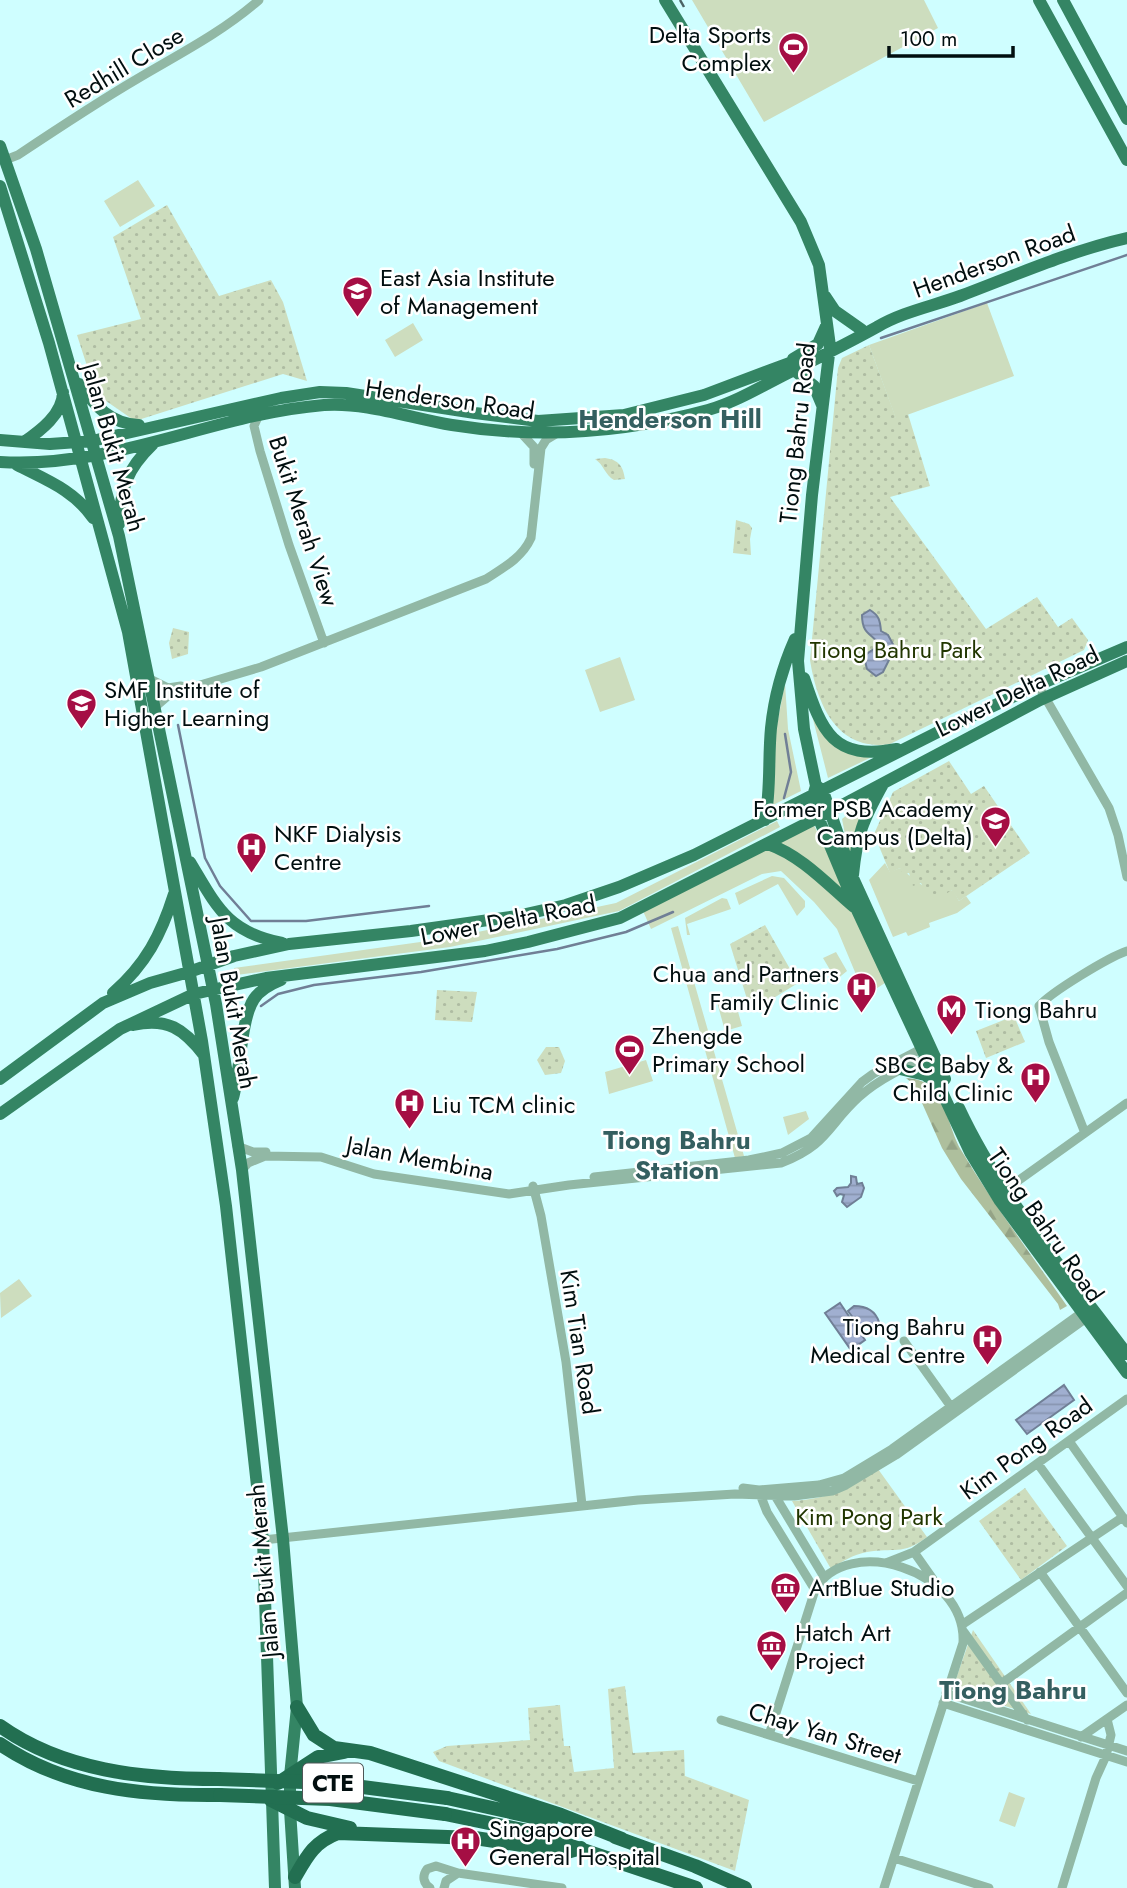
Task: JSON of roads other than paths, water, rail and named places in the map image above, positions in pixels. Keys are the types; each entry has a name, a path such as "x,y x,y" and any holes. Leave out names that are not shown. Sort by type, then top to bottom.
{"highway":[{"path":"297,1707 305,1724 323,1743 334,1748 370,1753 561,1815 622,1839"},
{"name":"CTE","path":"0,1726 51,1754 106,1770 141,1776 332,1783 447,1798 520,1812 622,1839 745,1888"},
{"name":"CTE","path":"0,1744 49,1771 104,1788 165,1795 330,1799 445,1814 523,1830 696,1888"},
{"path":"352,1751 318,1757 290,1776 271,1794 290,1810 322,1823 379,1834"},
{"path":"295,1882 314,1846 338,1833 475,1839 567,1852 581,1848"}],"main road":[{"name":"Tiong Bahru Road","path":"665,0 802,222 815,253 830,350 814,469 800,628 798,661 804,729 824,815 857,910 1001,1193"},
{"path":"1039,0 1127,160"},
{"path":"1063,0 1127,119"},
{"name":"Jalan Bukit Merah","path":"0,146 36,249 118,536 187,857 212,989 242,1170 283,1539 297,1707 290,1776 295,1882"},
{"name":"Jalan Bukit Merah","path":"0,186 63,392 128,632 204,1055 226,1206 263,1540 275,1888"},
{"name":"Henderson Road","path":"0,440 76,443 92,441 150,426 320,392 346,393 538,421 624,415 691,398 830,350 877,327 1127,237"},
{"path":"823,293 835,311 862,330"},
{"path":"764,373 818,344 827,323"},
{"name":"Henderson Road","path":"0,462 81,459 153,444 243,420 337,404 452,425 522,434 556,434 626,426 710,409 741,398 862,330 877,327"},
{"path":"794,370 814,386 823,409"},
{"path":"74,378 100,409 114,419 128,425 150,426"},
{"path":"24,442 49,422 63,400 63,392"},
{"path":"118,536 121,492 127,476 141,455 153,444"},
{"path":"14,463 43,476 75,498 99,527"},
{"path":"765,820 769,800 771,729 776,700 800,628"},
{"name":"Lower Delta Road","path":"0,1079 103,1003 150,983 234,956 289,944 479,921 566,905 619,887 694,855 818,791 1038,685 1127,647"},
{"path":"798,661 822,725 842,746 866,752 911,747"},
{"name":"Lower Delta Road","path":"0,1114 120,1029 194,994 265,978 485,951 620,918 824,815 1045,697 1127,661"},
{"path":"853,878 856,843 862,824 883,783"},
{"name":"Tiong Bahru Road","path":"824,815 970,1152 1089,1312 1127,1373"},
{"path":"768,844 802,861 857,910"},
{"path":"187,857 215,903 236,927 262,939 289,944"},
{"path":"103,1003 133,976 147,957 167,915 174,891"},
{"path":"231,1106 252,1001 266,987 292,976"},
{"path":"120,1029 138,1024 169,1025 187,1034 204,1055"},
{"path":"900,1069 925,1075 940,1087"},
{"name":"Tiong Bahru Road","path":"1089,1312 1127,1354"}],"street":[{"name":"Redhill Close","path":"5,160 18,155 112,94 212,36 259,0"},
{"name":"Bukit Merah View","path":"258,417 254,426 260,451 321,641"},
{"name":"Bukit Merah View","path":"243,420 249,427 279,525 321,641"},
{"name":"Bukit Merah View","path":"155,707 165,697 177,692 261,667 484,574 516,552 527,537 533,487 534,447 522,434"},
{"name":"Bukit Merah View","path":"150,679 161,686 176,687 228,674 486,579 516,558 531,538 541,448 546,440 556,434"},
{"path":"1038,685 1109,808 1127,877"},
{"path":"1085,1133 1049,1042 1039,1006 1080,977 1127,951"},
{"name":"Jalan Membina","path":"237,1146 253,1152 321,1152 376,1170 509,1189 758,1162 781,1163 806,1152 828,1134 856,1098 928,1052"},
{"name":"Jalan Membina","path":"758,1162 811,1138 862,1083 928,1052"},
{"path":"1001,1193 1127,1103"},
{"name":"Jalan Membina","path":"242,1170 248,1163 265,1156 321,1157 374,1174 414,1181 509,1194 533,1188"},
{"name":"Kim Tian Road","path":"533,1188 566,1362 582,1505"},
{"path":"263,1540 696,1495 715,1490 794,1496 832,1491 846,1485 894,1452 1089,1312"},
{"path":"904,1341 953,1410"},
{"name":"Kim Pong Road","path":"884,1563 914,1552 1127,1399"},
{"path":"963,1628 1040,1572 1125,1520 1069,1441"},
{"path":"774,1493 833,1482 894,1452"},
{"path":"1038,1464 1127,1586"},
{"path":"759,1493 767,1512 815,1590"},
{"path":"774,1493 824,1577"},
{"path":"785,1513 788,1502 794,1496"},
{"path":"914,1552 937,1586"},
{"path":"769,1735 815,1590 824,1577 843,1567 859,1563 884,1563 918,1572 937,1586 953,1602 963,1628 1028,1721"},
{"path":"1040,1572 1127,1693"},
{"path":"1001,1684 1127,1593"},
{"path":"884,1888 963,1643 963,1628"},
{"path":"944,1698 1081,1737 1127,1762"},
{"path":"944,1698 1094,1752 1127,1751"},
{"path":"1081,1737 1127,1705"},
{"path":"1062,1888 1107,1751 1111,1735 1107,1719"},
{"name":"Chay Yan Street","path":"721,1720 918,1781"},
{"path":"1094,1752 1097,1760 1094,1771 1096,1778"},
{"path":"894,1858 975,1886 989,1888"},
{"path":"430,1888 424,1880 425,1872 432,1866 458,1873 562,1888"},
{"path":"443,1870 443,1886"},
{"path":"443,1886 458,1873"}],"water":[{"path":"870,610 878,617 881,631 888,635 895,648 883,672 876,676 867,669 865,659 867,654 880,645 864,626 862,615"},
{"path":"851,1176 856,1177 857,1184 862,1183 864,1188 861,1197 847,1207 842,1202 844,1195 837,1196 834,1191 848,1187"},
{"path":"840,1303 865,1340 851,1350 825,1313"},
{"path":"854,1306 870,1310 879,1322 860,1327 848,1311"},
{"path":"1064,1385 1074,1400 1027,1434 1016,1420"}],"waterway":[{"path":"881,338 1127,255"},
{"path":"178,725 205,858 220,886 251,921 306,921 429,906"},
{"path":"784,798 791,772 785,734"},
{"path":"261,1006 278,994 314,985 421,972 557,949 626,932 673,912"}],"railway":[{"path":"680,0 684,7"}],"place":[{"name":"Delta Sports Complex","path":"794,75"},
{"name":"East Asia Institute of Management","path":"357,318"},
{"name":"SMF Institute of Higher Learning","path":"81,730"},
{"name":"Former PSB Academy Campus (Delta)","path":"996,849"},
{"name":"NKF Dialysis Centre","path":"251,874"},
{"name":"Chua and Partners Family Clinic","path":"862,1014"},
{"name":"Tiong Bahru","path":"952,1036"},
{"name":"Zhengde Primary School","path":"629,1076"},
{"name":"SBCC Baby & Child Clinic","path":"1036,1105"},
{"name":"Liu TCM clinic","path":"409,1131"},
{"name":"Tiong Bahru Medical Centre","path":"988,1367"},
{"name":"ArtBlue Studio","path":"786,1614"},
{"name":"Hatch Art Project","path":"772,1673"},
{"name":"Singapore General Hospital","path":"466,1869"}],"district":[{"name":"Henderson Hill","path":"670,419"},
{"name":"Tiong Bahru Station","path":"677,1155"},
{"name":"Tiong Bahru","path":"1013,1690"}],"park label":[{"name":"Tiong Bahru Park","path":"896,649"},
{"name":"Kim Pong Park","path":"869,1516"}]}
